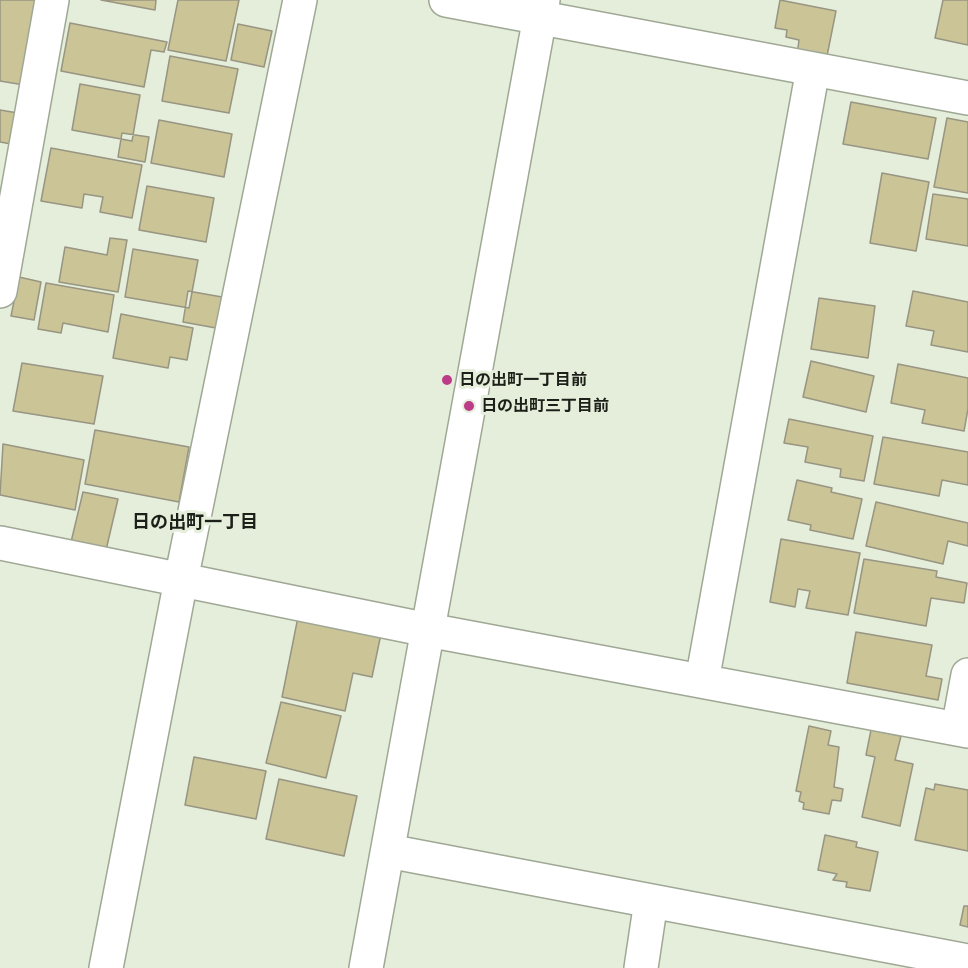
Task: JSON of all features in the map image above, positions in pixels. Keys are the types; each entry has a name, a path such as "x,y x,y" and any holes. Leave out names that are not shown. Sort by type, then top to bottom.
{"street":[{"path":"0,291 52,0"},
{"path":"106,968 181,579 300,0"},
{"path":"446,0 541,9 813,69 968,98"},
{"path":"366,968 541,9"},
{"path":"702,681 813,69"},
{"path":"0,543 428,630 963,730 968,675"},
{"path":"388,851 968,961"},
{"path":"641,968 651,901"}],"building":[{"path":"0,0 40,0 24,85 0,81"},
{"path":"101,0 156,0 155,10"},
{"path":"178,0 239,0 226,61 168,50"},
{"path":"780,0 836,11 826,61 797,55 799,40 786,37 787,30 775,28"},
{"path":"943,0 968,0 968,45 935,38"},
{"path":"70,23 167,42 164,52 151,50 144,87 61,71"},
{"path":"238,24 272,31 264,67 231,60"},
{"path":"170,56 238,69 229,113 162,101"},
{"path":"80,84 140,95 132,141 72,130"},
{"path":"851,102 936,118 928,159 843,144"},
{"path":"0,110 18,113 11,144 0,142"},
{"path":"947,118 968,122 968,193 934,187"},
{"path":"159,120 232,134 224,177 151,163"},
{"path":"122,133 149,137 145,162 118,157"},
{"path":"51,148 142,165 132,218 100,212 103,197 84,194 82,208 41,201"},
{"path":"882,173 929,182 916,251 870,243"},
{"path":"147,186 214,198 206,242 139,230"},
{"path":"933,194 968,199 968,246 926,239"},
{"path":"110,238 127,240 118,292 59,282 65,247 107,255"},
{"path":"133,249 198,260 189,308 125,297"},
{"path":"19,277 41,282 34,320 11,316"},
{"path":"46,283 114,295 108,332 63,323 61,333 38,329"},
{"path":"188,291 222,297 216,328 183,322"},
{"path":"913,291 968,302 968,352 931,345 934,331 906,326"},
{"path":"819,298 875,306 868,358 811,349"},
{"path":"121,314 193,328 187,360 170,357 168,368 113,358"},
{"path":"811,361 874,376 866,412 803,397"},
{"path":"22,363 103,376 94,424 13,411"},
{"path":"898,364 968,378 968,409 964,431 922,423 925,410 891,403"},
{"path":"789,419 873,436 864,481 840,477 841,469 805,462 808,447 784,443"},
{"path":"95,430 189,447 179,502 85,484"},
{"path":"883,437 968,452 968,485 942,480 939,496 874,484"},
{"path":"3,444 84,460 75,510 0,495"},
{"path":"797,480 832,488 831,492 862,499 853,539 810,530 811,525 788,520"},
{"path":"83,492 118,499 106,550 71,542"},
{"path":"876,502 968,523 968,546 948,541 943,564 866,546"},
{"path":"781,539 860,553 848,615 806,608 810,591 798,589 795,607 770,602"},
{"path":"864,559 937,571 936,577 967,583 964,603 931,598 926,626 854,613"},
{"path":"298,617 381,634 372,677 353,673 345,711 282,697"},
{"path":"856,632 932,645 926,676 942,679 938,700 847,683"},
{"path":"281,702 341,716 326,778 266,763"},
{"path":"809,726 831,731 828,745 839,747 834,787 843,789 841,801 832,800 829,814 803,809 804,803 799,801 801,792 796,791"},
{"path":"871,730 901,736 895,760 913,764 900,826 862,817 875,757 866,755"},
{"path":"194,757 266,771 256,819 185,805"},
{"path":"279,779 357,796 344,856 266,839"},
{"path":"935,784 968,790 968,851 915,840 926,788 934,790"},
{"path":"825,835 857,842 856,847 878,852 870,891 846,887 847,882 833,880 837,874 818,870"},
{"path":"964,906 968,906 968,927 960,925"}],"place":[{"name":"日の出町一丁目前","path":"447,380"},
{"name":"日の出町三丁目前","path":"469,406"}],"district":[{"name":"日の出町一丁目","path":"195,523"}]}
